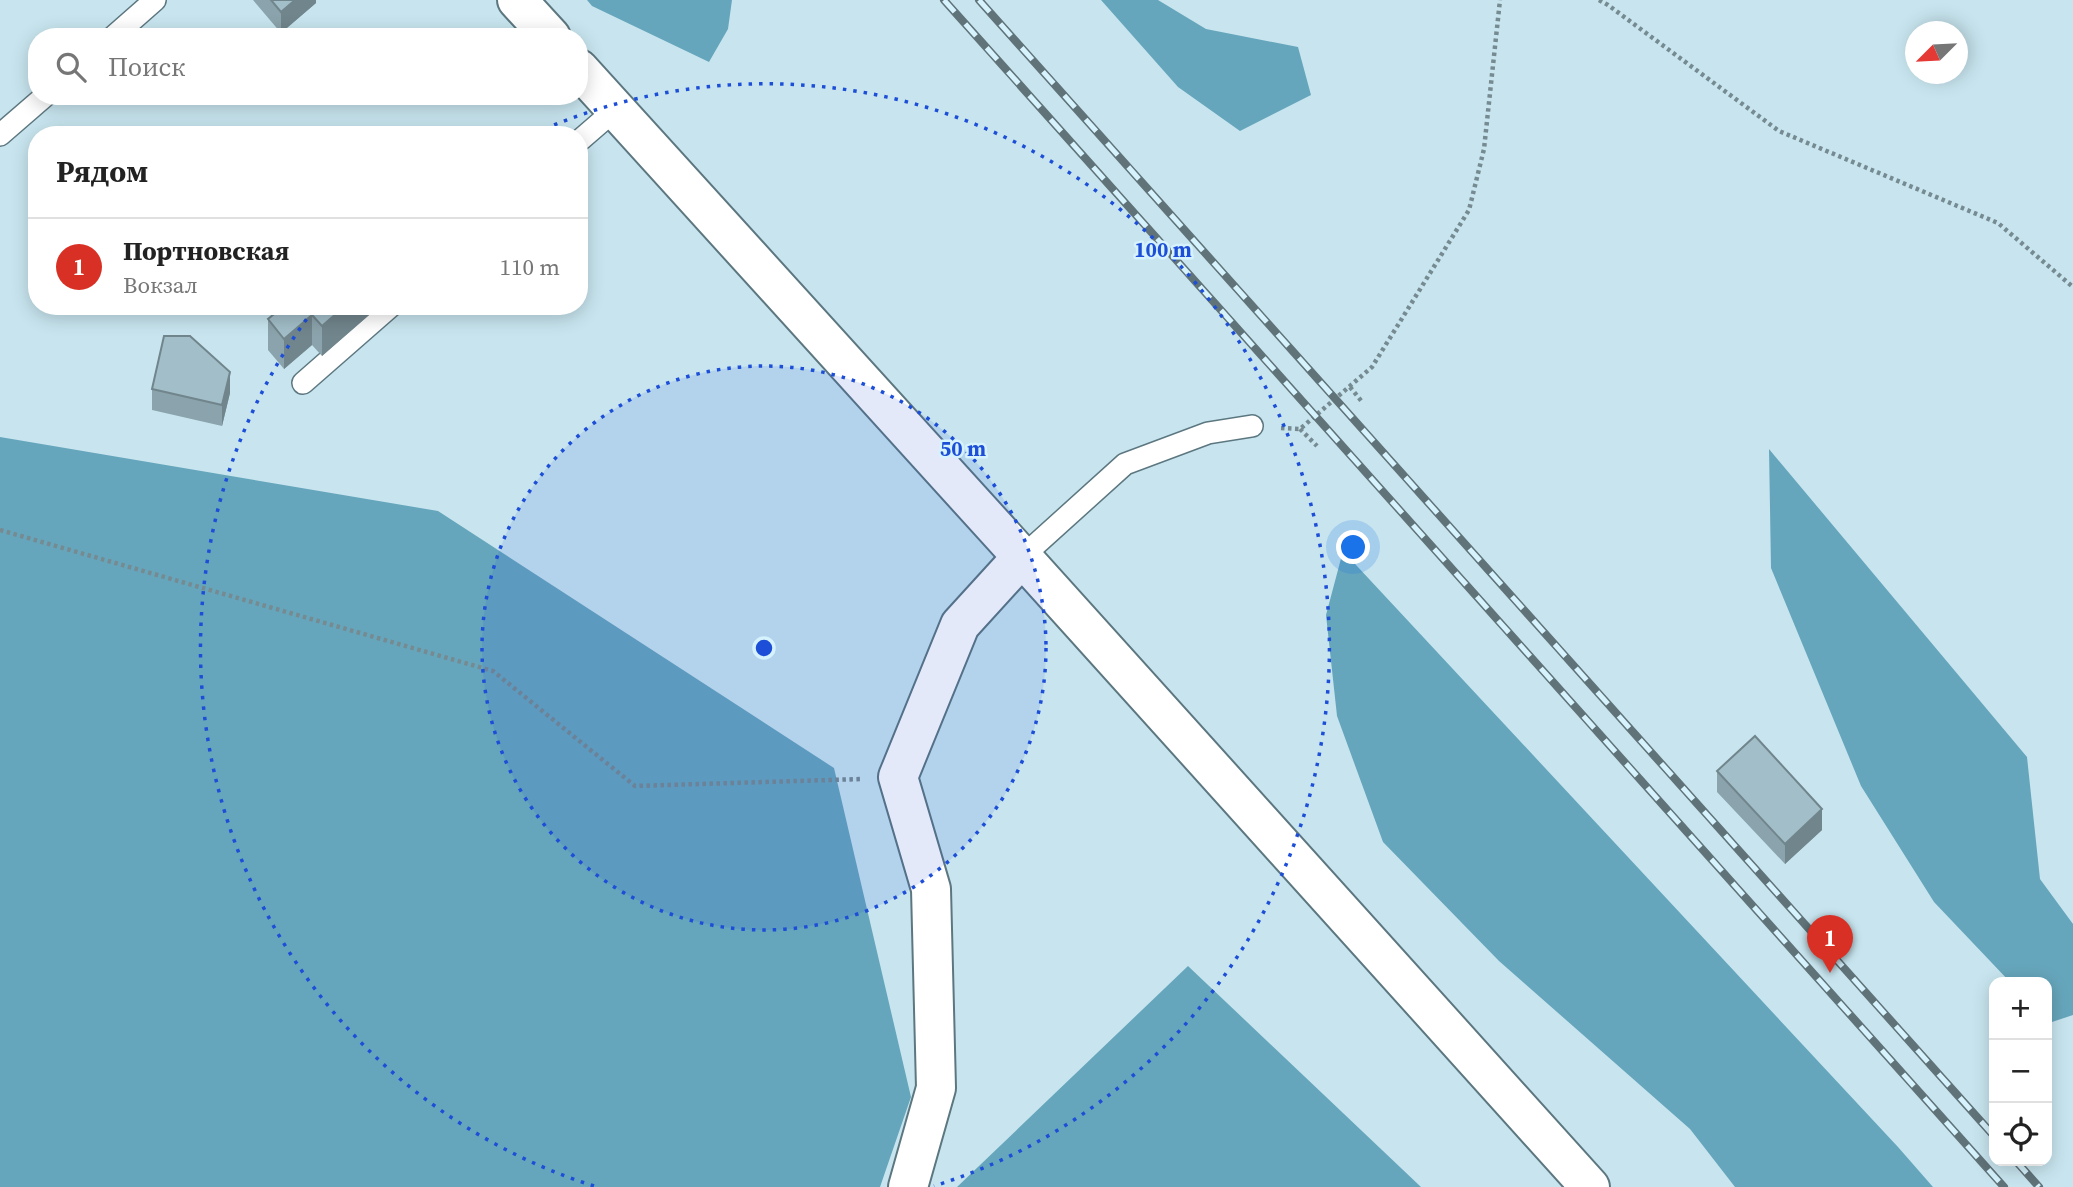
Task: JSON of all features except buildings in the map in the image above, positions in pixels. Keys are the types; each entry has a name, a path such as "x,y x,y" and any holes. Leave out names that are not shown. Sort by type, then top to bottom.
{"street":[{"path":"517,0 543,28"},
{"path":"588,78 1590,1187"},
{"path":"908,1187 936,1088 931,889 898,778 960,625 1022,557"}],"lane":[{"path":"123,28 155,0"},
{"path":"0,135 35,105"},
{"path":"588,133 616,109"},
{"path":"303,383 380,315"},
{"path":"1022,557 1125,464 1208,433 1252,426"}],"path":[{"path":"1300,429 1372,367 1469,210 1484,149 1500,0"},
{"path":"1599,0 1779,131 1998,223 2073,287"},
{"path":"1350,387 1363,403"},
{"path":"1252,426 1300,429 1317,446"},
{"path":"0,530 494,671 635,786 898,778"}],"shaded area":[{"path":"587,0 732,0 728,29 709,62 592,6"},
{"path":"1101,0 1158,0 1206,29 1298,47 1311,95 1240,131 1178,87"},
{"path":"0,437 438,511 834,768 911,1097 880,1187 0,1187"},
{"path":"1769,449 2027,757 2040,879 2073,924 2073,1015 2052,1022 2052,977 2005,977 1934,902 1861,786 1771,568"},
{"path":"1343,551 1933,1187 1735,1187 1690,1129 1499,961 1383,842 1337,716 1326,615"},
{"path":"1188,966 1421,1187 957,1187"}],"railway":[{"path":"944,0 2004,1187"},
{"path":"979,0 1989,1130"},
{"path":"2020,1166 2039,1187"}],"place":[{"name":"Портновская","path":"1830,973"}]}
